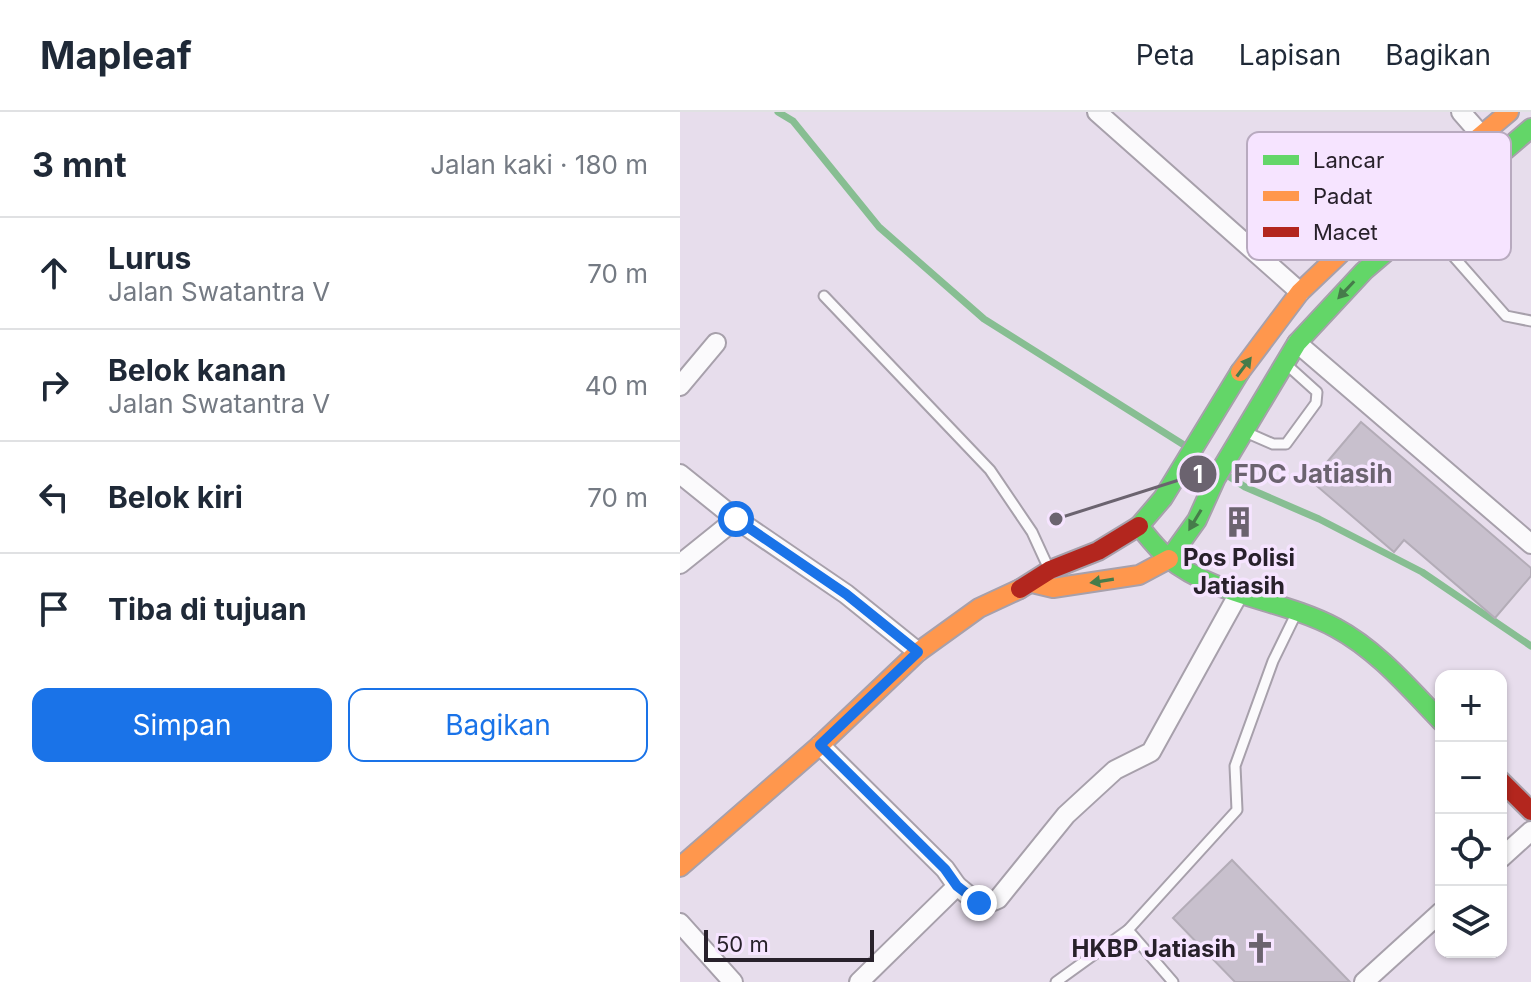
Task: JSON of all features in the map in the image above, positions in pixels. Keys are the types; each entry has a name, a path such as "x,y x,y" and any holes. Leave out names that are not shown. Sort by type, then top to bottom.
{"main road":[{"path":"1495,132 1525,123"},
{"path":"1052,579 1139,526 1163,498 1232,383 1300,292 1334,260"},
{"path":"680,867 820,745 918,652 979,608 1032,583 1052,579 1139,575 1169,559 1197,520 1232,450 1297,343 1377,260"},
{"path":"1188,456 1218,475"},
{"path":"1139,526 1169,559 1196,575 1239,593 1298,611 1336,629 1376,655 1435,715"},
{"path":"1507,787 1531,811"}],"street":[{"path":"1097,112 1247,245"},
{"path":"1461,112 1478,132"},
{"path":"1264,260 1300,292"},
{"path":"680,386 716,343"},
{"path":"1297,343 1531,544"},
{"path":"680,474 736,519 846,594 918,652"},
{"path":"680,564 736,519"},
{"path":"820,745 945,869 957,886 979,903 987,904 998,899 1066,815 1115,770 1151,752 1239,593"},
{"path":"1507,853 1531,831"},
{"path":"859,982 957,886"},
{"path":"1364,982 1435,917"},
{"path":"680,923 733,982"}],"lane":[{"path":"1457,260 1506,316 1531,321"},
{"path":"824,296 990,470 1032,532 1052,579"},
{"path":"1243,431 1273,444 1286,444 1316,403 1317,392 1284,362"},
{"path":"1056,982 1128,930 1237,810 1235,766 1273,661 1298,611"},
{"path":"1128,930 1173,982"}],"building":[{"path":"1361,422 1531,568 1531,576 1495,618 1404,540 1394,552 1311,481"},
{"name":"HKBP Jatiasih","path":"1232,860 1350,982 1235,982 1173,918"}],"waterway":[{"path":"778,112 793,121 879,227 984,319 1184,445"},
{"path":"1227,475 1245,487 1319,519 1422,572 1531,646"}],"traffic: fast":[{"path":"1511,145 1531,128"},
{"path":"1169,559 1197,520 1216,478 1297,343 1377,260"},
{"path":"1240,372 1163,498 1139,526 1164,554 1187,571 1228,590 1315,618 1351,637 1392,670 1435,715"}],"traffic: slow":[{"path":"1485,132 1509,112"},
{"path":"1240,372 1300,292 1334,260"},
{"path":"1032,583 1053,588 1139,575 1169,559"},
{"path":"680,867 820,745 918,652 979,608 1020,589"}],"traffic: jam":[{"path":"1020,589 1050,570 1098,551 1139,526"},
{"path":"1507,787 1531,811"}],"place":[{"name":"FDC Jatiasih","path":"1056,519"},
{"name":"Pos Polisi Jatiasih","path":"1239,522"},
{"name":"HKBP Jatiasih","path":"1260,948"}],"route":[{"path":"736,519 846,594 918,652 820,745 945,869 957,886 979,903"}]}
